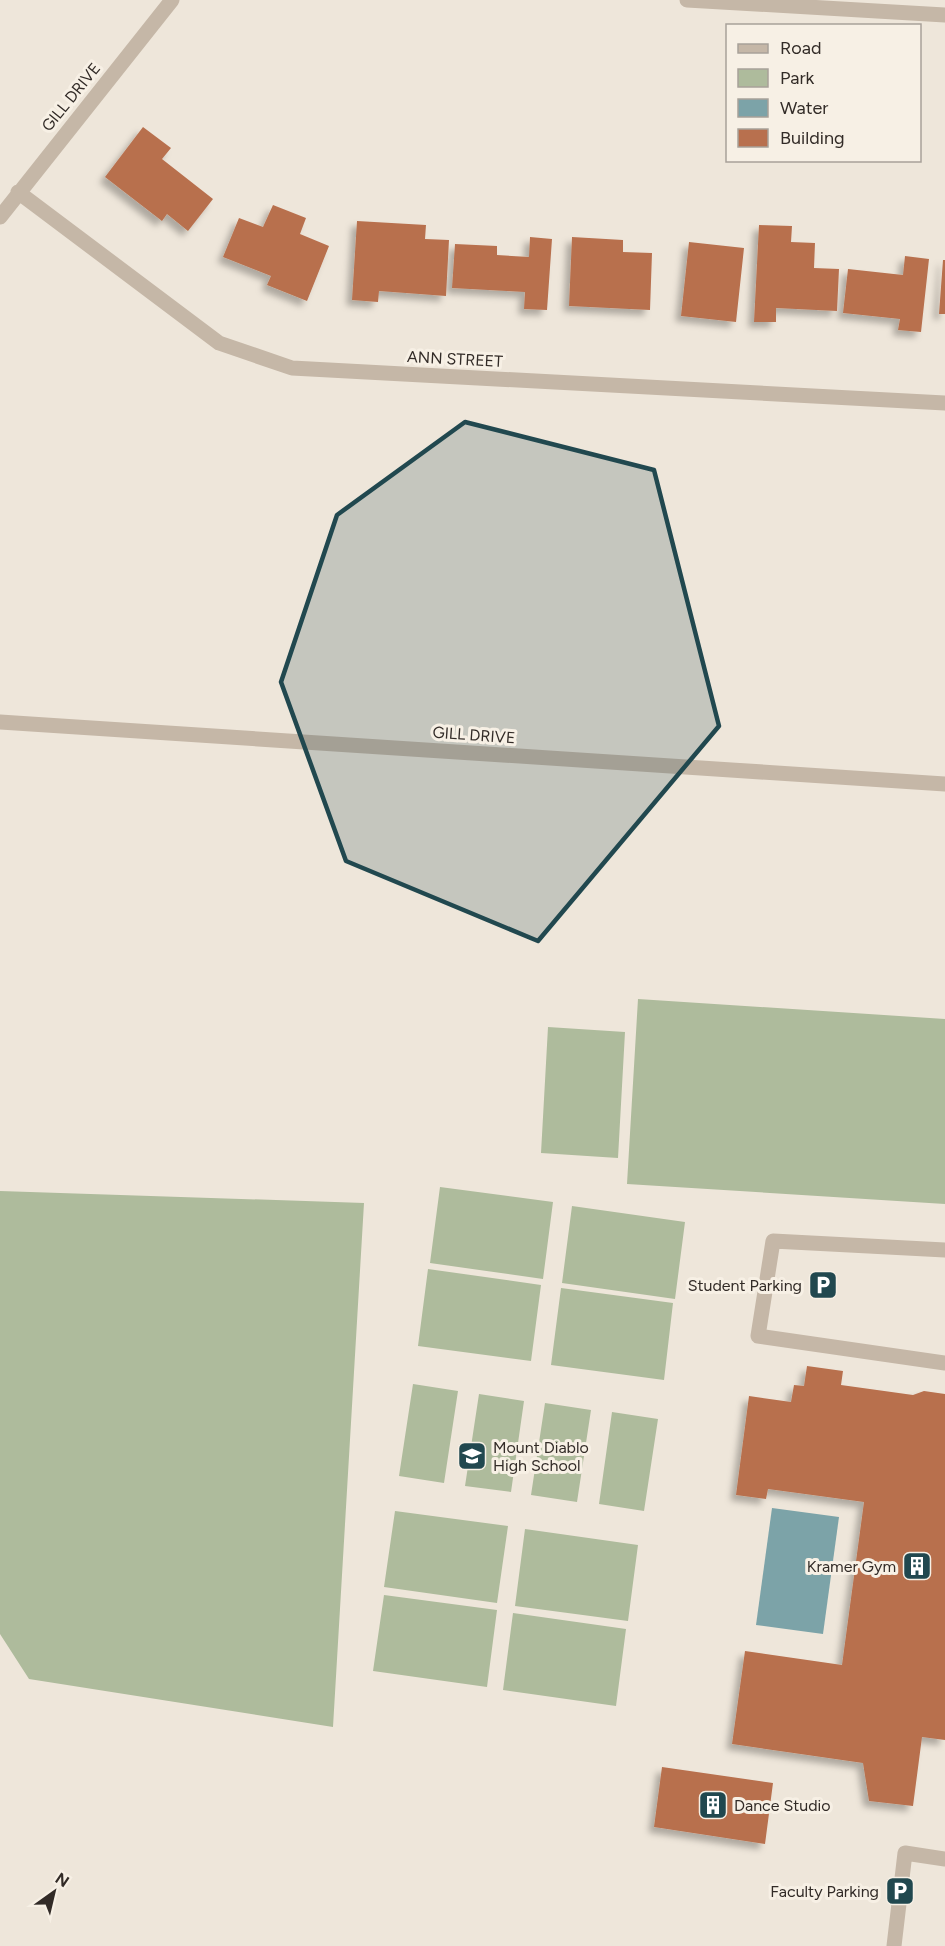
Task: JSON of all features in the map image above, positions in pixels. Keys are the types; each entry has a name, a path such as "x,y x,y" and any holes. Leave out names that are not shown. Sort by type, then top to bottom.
{"street":[{"name":"GILL DRIVE","path":"0,217 172,0"},
{"path":"687,0 945,15"},
{"name":"ANN STREET","path":"18,192 219,343 292,368 945,403"},
{"name":"GILL DRIVE","path":"0,722 945,784"},
{"path":"945,1250 773,1241 758,1336 945,1363"},
{"path":"894,1946 905,1853 945,1859"}],"highlighted area":[{"path":"465,422 654,470 719,726 538,941 346,861 281,682 337,515"}],"green space":[{"path":"638,999 945,1019 945,1204 627,1184"},
{"path":"548,1027 625,1032 618,1158 541,1153"},
{"path":"440,1187 553,1202 543,1279 430,1263"},
{"path":"0,1191 364,1203 333,1727 29,1679 0,1634"},
{"path":"572,1206 685,1222 675,1299 562,1283"},
{"path":"428,1269 541,1285 531,1361 418,1346"},
{"path":"561,1288 673,1303 664,1380 551,1365"},
{"path":"413,1384 458,1391 444,1483 399,1476"},
{"path":"479,1394 524,1401 511,1492 465,1486"},
{"path":"545,1403 591,1410 577,1502 531,1495"},
{"path":"612,1412 658,1419 644,1511 599,1504"},
{"path":"395,1511 508,1526 497,1603 384,1587"},
{"path":"525,1529 638,1545 628,1621 515,1606"},
{"path":"384,1595 497,1610 487,1687 373,1671"},
{"path":"513,1613 626,1629 616,1706 503,1690"}],"water":[{"path":"772,1508 839,1517 823,1634 756,1625"}],"building":[{"path":"143,127 171,148 162,159 213,199 188,231 167,214 162,221 105,177"},
{"path":"273,205 306,218 300,234 329,246 307,301 267,285 271,276 223,257 239,218 263,227"},
{"path":"357,221 426,225 425,239 449,240 446,296 379,291 378,302 352,300"},
{"path":"759,225 792,226 791,242 815,243 814,268 839,269 837,311 776,308 776,322 754,322"},
{"path":"530,237 552,239 547,310 524,309 525,292 452,288 455,244 497,246 497,255 529,257"},
{"path":"572,237 623,240 623,252 652,253 650,310 569,306"},
{"path":"689,242 744,248 736,322 681,316"},
{"path":"905,256 929,259 921,332 898,330 900,319 843,313 848,269 903,275"},
{"path":"943,260 945,260 945,314 939,314"},
{"path":"807,1366 843,1371 841,1385 913,1395 924,1391 945,1394 945,1740 922,1737 913,1806 869,1801 863,1763 732,1744 745,1651 842,1665 864,1502 768,1489 766,1499 736,1495 749,1396 791,1402 794,1385 804,1386"},
{"name":"Dance Studio","path":"662,1767 773,1783 765,1844 654,1827"}],"place":[{"name":"Student Parking","path":"823,1285"},
{"name":"Mount Diablo High School","path":"472,1456"},
{"name":"Kramer Gym","path":"917,1566"},
{"name":"Dance Studio","path":"713,1805"},
{"name":"Faculty Parking","path":"900,1891"}]}
